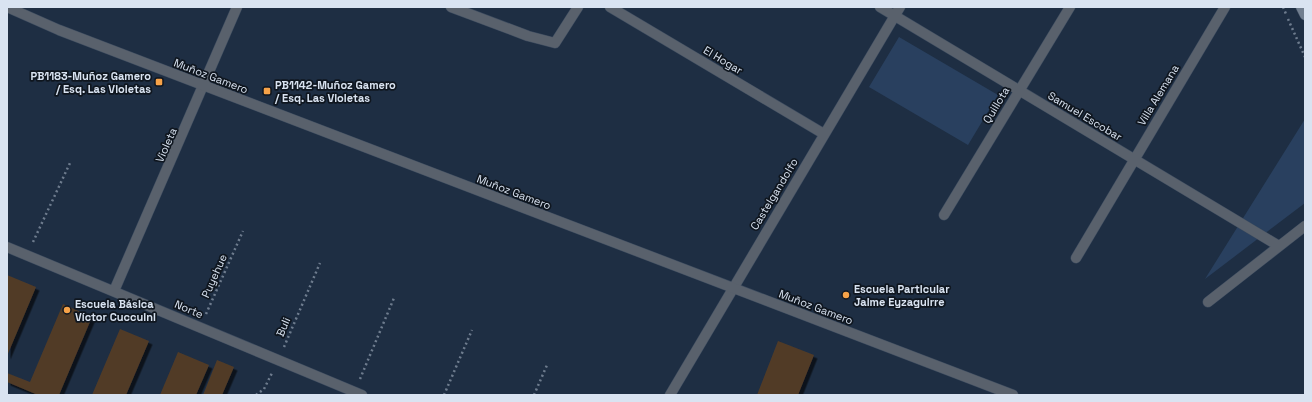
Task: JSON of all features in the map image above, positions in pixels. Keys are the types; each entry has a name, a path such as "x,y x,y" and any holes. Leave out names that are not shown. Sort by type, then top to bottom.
{"main road":[{"path":"1301,7 1305,15"}],"street":[{"name":"Muñoz Gamero","path":"7,7 59,30 204,86 1013,395"},
{"name":"Violeta","path":"114,291 237,7"},
{"path":"451,7 528,36 555,43 578,7"},
{"name":"El Hogar","path":"610,7 824,134"},
{"name":"Samuel Escobar","path":"880,7 897,11 1019,90 1279,246"},
{"name":"Quillota","path":"944,215 1070,7"},
{"name":"Villa Alemana","path":"1076,258 1225,7"},
{"name":"Castelgandolfo","path":"670,395 897,11"},
{"path":"1208,302 1305,226"},
{"name":"Norte","path":"7,247 358,394"}],"path":[{"path":"1283,7 1305,56"},
{"path":"27,255 70,163"},
{"name":"Puyehue","path":"201,327 243,231"},
{"name":"Buli","path":"256,395 264,389 268,383 320,262"},
{"path":"358,394 394,298"},
{"path":"444,395 472,330"},
{"path":"534,395 547,365"}],"shaded area":[{"path":"899,37 998,95 968,145 869,87"},
{"path":"1305,119 1305,203 1205,279"}],"building":[{"path":"7,275 36,287 7,356"},
{"path":"63,304 92,317 59,395 38,395 7,382 7,373 30,382"},
{"path":"120,329 149,341 126,395 92,395"},
{"path":"778,341 814,355 798,395 757,395"},
{"path":"178,352 209,365 196,395 160,395"},
{"path":"217,360 234,367 222,395 203,395"}],"place":[{"name":"PB1183-Muñoz Gamero / Esq. Las Violetas","path":"159,82"},
{"name":"PB1142-Muñoz Gamero / Esq. Las Violetas","path":"267,91"},
{"name":"Escuela Particular Jaime Eyzaguirre","path":"846,295"},
{"name":"Escuela Básica Víctor Cuccuini","path":"67,310"}]}
